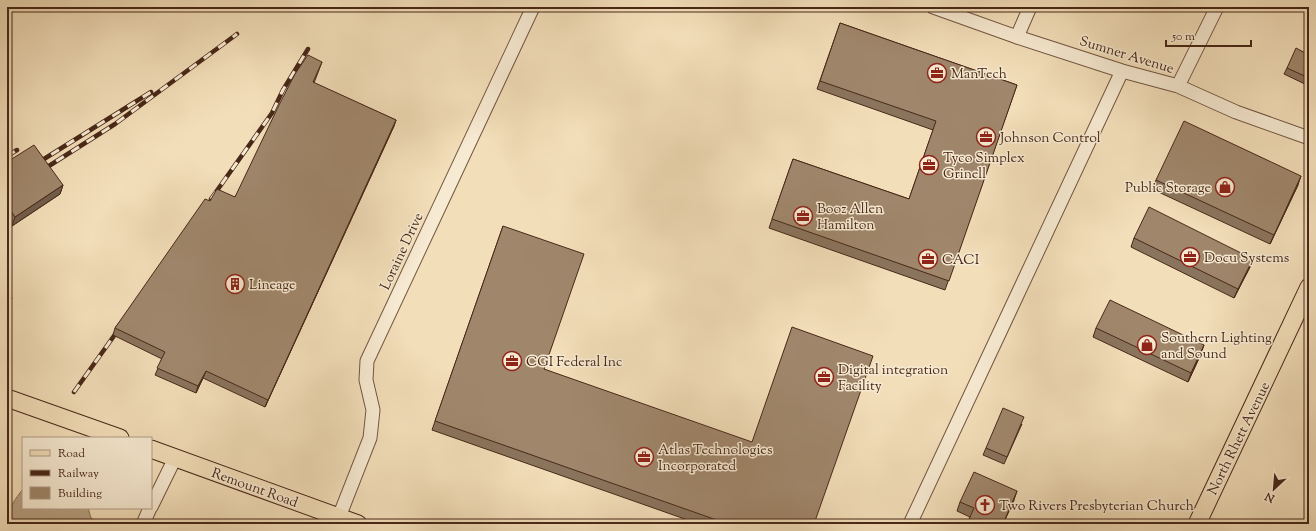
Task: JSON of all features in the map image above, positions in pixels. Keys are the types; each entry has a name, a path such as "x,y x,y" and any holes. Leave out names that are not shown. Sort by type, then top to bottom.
{"main road":[{"name":"North Rhett Avenue","path":"1197,524 1309,287"},
{"path":"7,398 117,437"},
{"name":"Remount Road","path":"152,449 358,524"}],"street":[{"name":"Loraine Drive","path":"339,518 370,438 373,410 366,380 367,361 533,7"},
{"name":"Sumner Avenue","path":"933,7 1122,72 1178,86 1236,112 1309,138"},
{"path":"1017,37 1030,7"},
{"path":"1178,86 1217,7"},
{"path":"910,524 1122,72"},
{"path":"152,505 175,458"},
{"path":"143,524 150,509"}],"shaded area":[{"path":"22,490 22,509 88,509 91,518 101,524 7,524 8,514 14,501"}],"building":[{"path":"840,23 1017,85 949,281 772,219 793,159 909,199 936,121 820,81"},
{"path":"1296,48 1309,55 1309,78 1287,68"},
{"name":"Lineage","path":"308,55 322,62 313,82 396,120 268,400 206,371 198,386 157,368 165,352 115,328 205,199 210,201 217,189 235,197 279,105 295,74"},
{"name":"Public Storage","path":"1184,121 1301,176 1274,235 1156,180"},
{"path":"34,145 63,185 15,217 7,205 7,162"},
{"name":"Docu Systems","path":"1149,207 1253,259 1238,289 1134,238"},
{"path":"503,226 584,254 544,369 752,442 792,327 873,356 814,524 728,524 435,421"},
{"path":"7,291 12,298 7,302"},
{"name":"Southern Lighting and Sound","path":"1110,300 1204,345 1191,373 1096,328"},
{"path":"1003,408 1024,417 1007,457 986,448"},
{"name":"Two Rivers Presbyterian Church","path":"974,472 1017,491 1003,524 967,524 974,508 960,502"},
{"path":"1134,519 1144,524 1132,524"}],"railway":[{"path":"41,171 115,124 237,34"},
{"path":"211,199 272,113 283,90 308,49"},
{"path":"36,164 151,92"},
{"path":"7,156 17,150"},
{"path":"74,392 121,326"}],"place":[{"name":"ManTech","path":"937,73"},
{"name":"Johnson Control","path":"986,137"},
{"name":"Tyco Simplex Grinell","path":"929,165"},
{"name":"Public Storage","path":"1225,187"},
{"name":"Booz Allen Hamilton","path":"803,216"},
{"name":"Docu Systems","path":"1190,257"},
{"name":"CACI","path":"928,259"},
{"name":"Lineage","path":"235,284"},
{"name":"Southern Lighting and Sound","path":"1147,345"},
{"name":"CGI Federal Inc","path":"512,361"},
{"name":"Digital integration Facility","path":"824,377"},
{"name":"Atlas Technologies Incorporated","path":"644,457"},
{"name":"Two Rivers Presbyterian Church","path":"985,505"}]}
